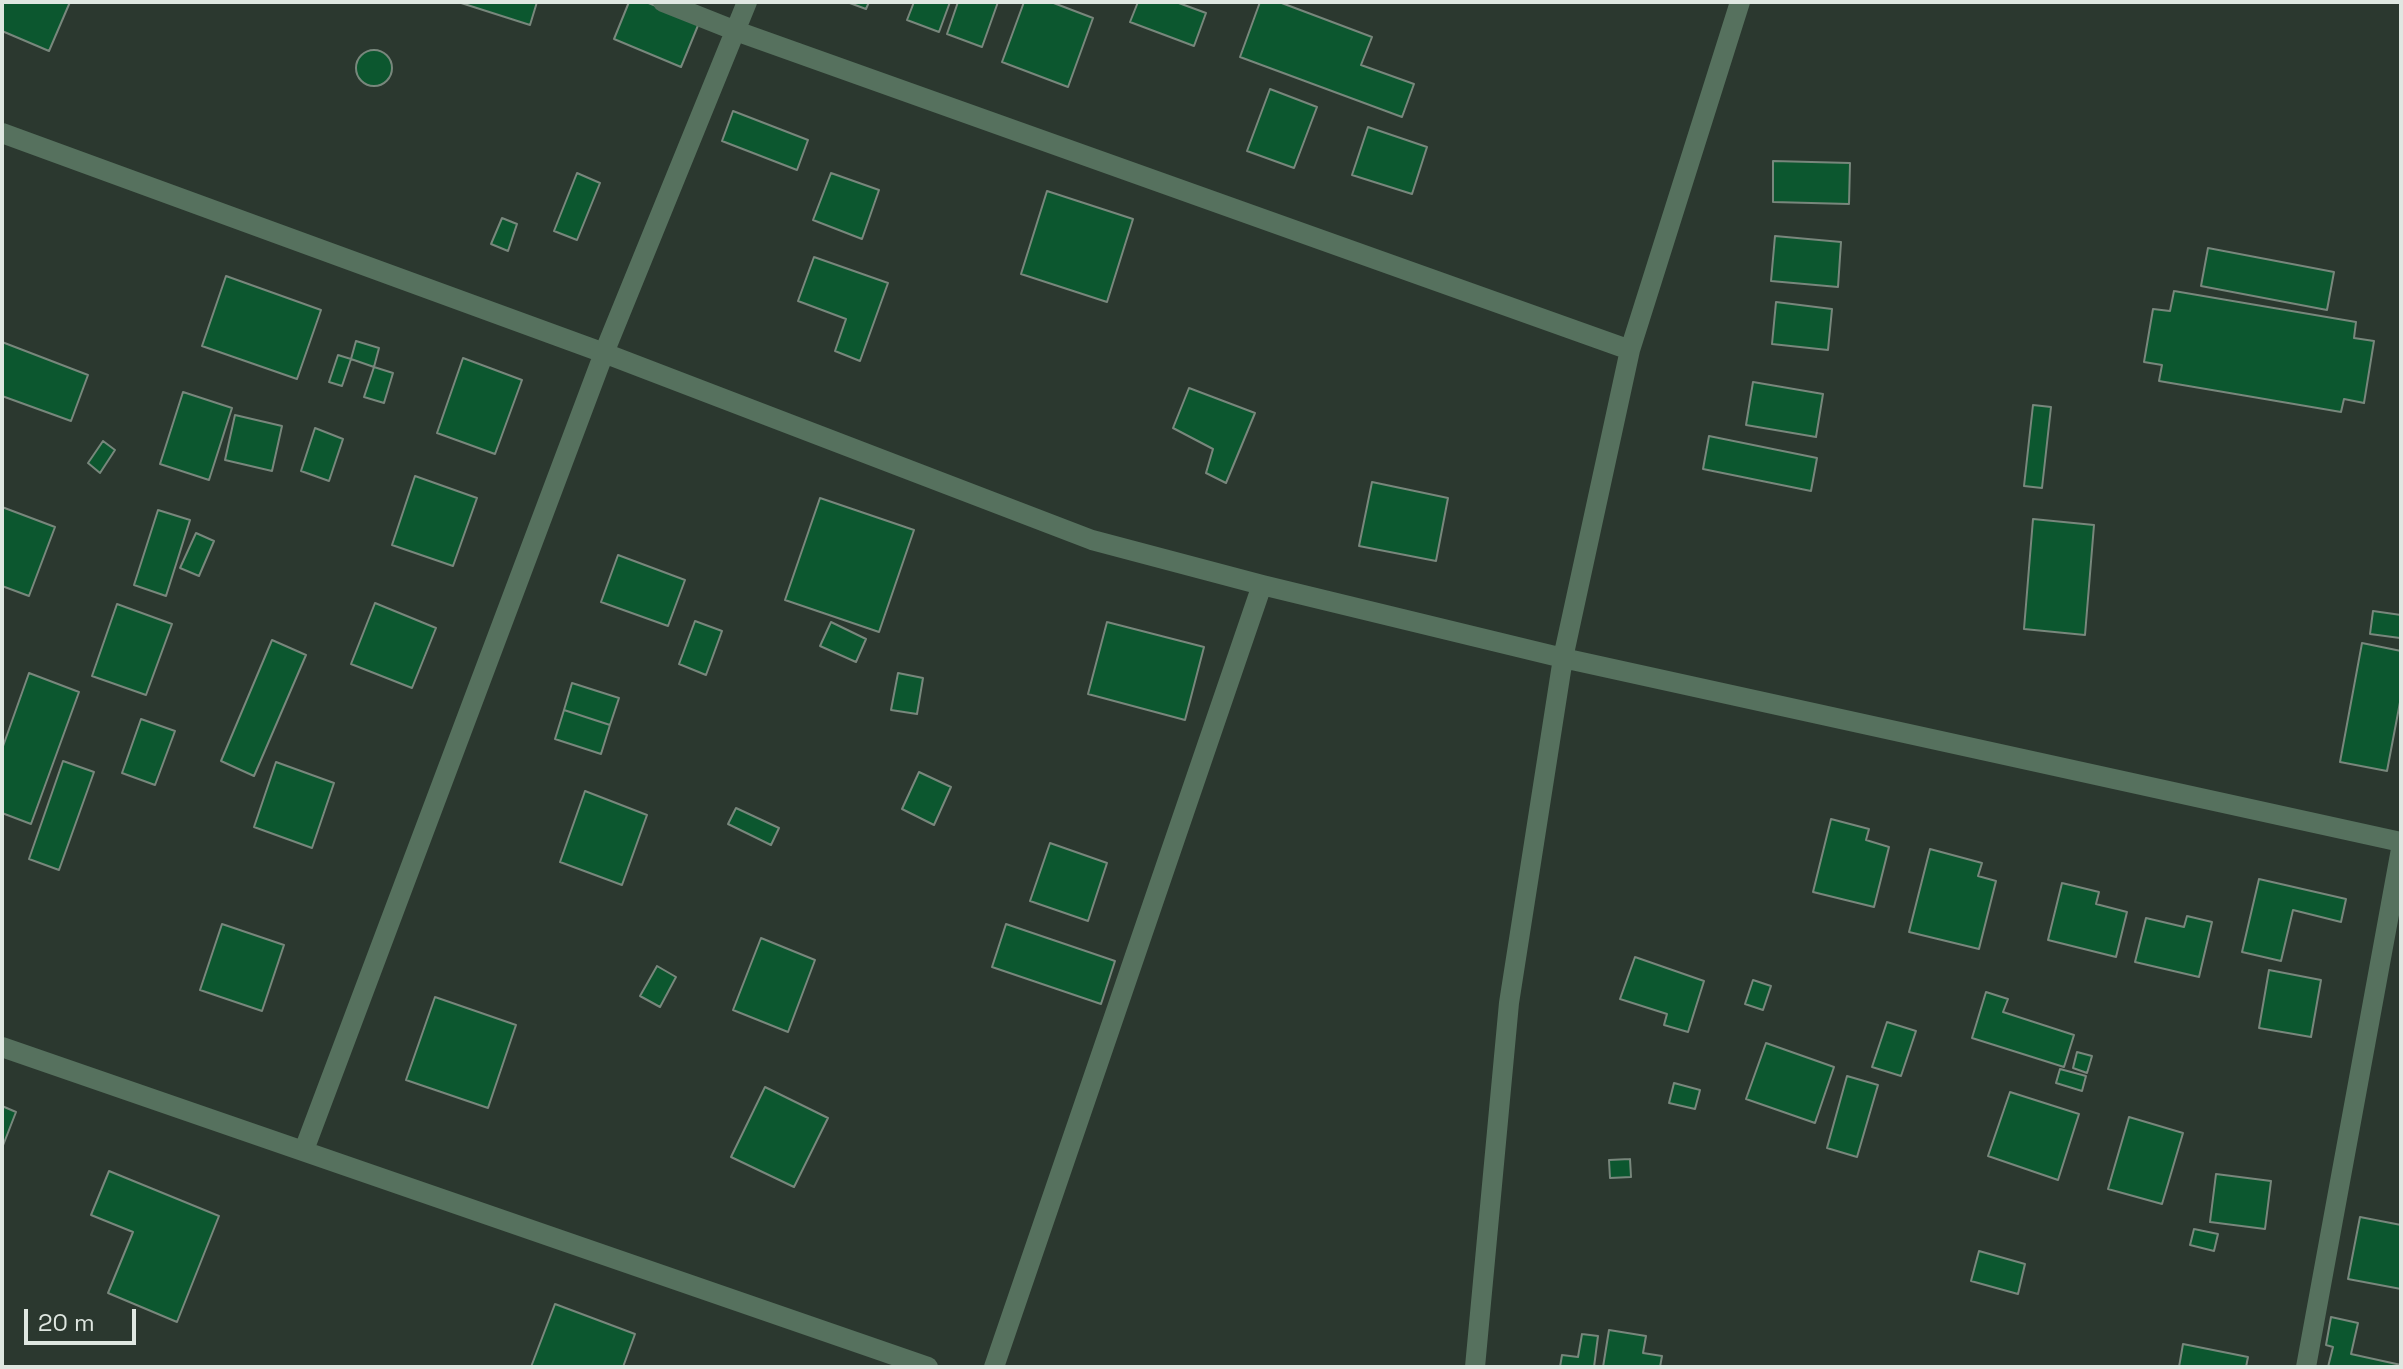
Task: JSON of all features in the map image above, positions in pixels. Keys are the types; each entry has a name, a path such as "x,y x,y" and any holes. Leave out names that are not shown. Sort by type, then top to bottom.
{"street":[{"path":"663,2 736,31 1630,350"},
{"path":"304,1150 604,353 747,2"},
{"path":"1475,1367 1509,1003 1563,658 1630,350 1740,2"},
{"path":"2,133 604,353 1092,540 1563,658 2401,842"},
{"path":"994,1367 1262,585"},
{"path":"2306,1367 2401,849"},
{"path":"2,1047 928,1367"}],"building":[{"path":"2,2 70,2 49,51 2,31"},
{"path":"458,2 537,2 530,25"},
{"path":"629,2 646,2 699,23 681,67 614,39"},
{"path":"847,2 869,2 866,9"},
{"path":"914,2 950,2 939,32 907,20"},
{"path":"958,2 998,2 982,47 947,34"},
{"path":"1024,2 1051,2 1093,18 1068,87 1002,62"},
{"path":"1138,2 1176,2 1206,13 1194,46 1130,22"},
{"path":"1260,2 1279,2 1372,37 1361,65 1414,84 1402,117 1240,57"},
{"path":"374,50 386,56 392,68 386,80 374,86 362,80 356,68 362,56"},
{"path":"1270,89 1317,107 1294,168 1247,151"},
{"path":"733,111 808,140 797,170 722,141"},
{"path":"1368,127 1427,147 1412,194 1352,175"},
{"path":"1773,161 1850,163 1849,204 1773,202"},
{"path":"577,173 600,183 577,240 554,231"},
{"path":"831,173 879,190 862,239 813,220"},
{"path":"1047,191 1133,219 1107,302 1021,274"},
{"path":"502,218 517,224 508,251 491,244"},
{"path":"1775,236 1841,242 1838,287 1771,281"},
{"path":"2208,248 2334,272 2327,310 2201,286"},
{"path":"814,257 888,283 860,361 835,351 846,319 798,301"},
{"path":"226,276 321,310 297,379 202,346"},
{"path":"2174,291 2356,322 2354,338 2374,341 2364,403 2344,399 2341,412 2159,381 2162,365 2144,362 2153,309 2170,311"},
{"path":"1776,302 1832,309 1828,350 1772,344"},
{"path":"356,341 379,348 374,367 351,359"},
{"path":"2,342 88,375 71,421 2,396"},
{"path":"338,355 351,359 342,386 329,382"},
{"path":"463,358 522,380 495,454 437,433"},
{"path":"374,367 393,373 384,403 364,397"},
{"path":"1753,382 1823,394 1816,437 1746,425"},
{"path":"1189,388 1255,413 1226,483 1206,473 1213,449 1173,428"},
{"path":"183,392 232,408 209,480 160,464"},
{"path":"2033,405 2051,407 2042,488 2024,486"},
{"path":"235,415 282,426 272,471 225,460"},
{"path":"315,428 343,439 329,481 301,471"},
{"path":"1709,436 1817,458 1811,491 1703,469"},
{"path":"103,441 115,450 100,473 88,463"},
{"path":"415,476 477,498 453,566 392,545"},
{"path":"1372,482 1448,498 1436,561 1359,546"},
{"path":"820,498 914,530 879,632 785,600"},
{"path":"2,507 55,527 29,596 2,586"},
{"path":"158,510 190,520 166,596 134,585"},
{"path":"2033,519 2094,525 2085,635 2024,629"},
{"path":"196,533 214,541 199,576 180,568"},
{"path":"618,555 685,580 668,626 601,602"},
{"path":"375,603 436,628 412,688 351,664"},
{"path":"117,604 172,624 146,695 92,676"},
{"path":"2373,611 2401,615 2400,638 2370,634"},
{"path":"695,621 722,631 706,675 679,664"},
{"path":"831,622 866,639 856,662 820,646"},
{"path":"1107,622 1204,647 1185,720 1088,694"},
{"path":"272,640 306,655 254,776 221,761"},
{"path":"2362,643 2401,651 2401,697 2387,771 2340,762"},
{"path":"29,673 79,692 31,824 2,813 2,749"},
{"path":"898,673 923,678 917,714 891,710"},
{"path":"572,683 619,698 610,725 564,710"},
{"path":"564,710 610,725 601,754 555,739"},
{"path":"141,719 175,731 155,785 122,773"},
{"path":"63,761 94,772 59,870 29,859"},
{"path":"276,762 334,783 312,848 254,827"},
{"path":"919,772 951,787 934,825 902,809"},
{"path":"585,791 647,815 622,885 560,862"},
{"path":"736,808 779,828 771,845 728,824"},
{"path":"1831,819 1869,829 1866,840 1889,847 1874,907 1813,892"},
{"path":"1050,843 1107,863 1088,921 1030,901"},
{"path":"1930,849 1982,863 1978,876 1996,881 1979,949 1909,932"},
{"path":"2259,879 2346,899 2341,922 2293,910 2281,961 2242,952"},
{"path":"2062,883 2099,892 2096,904 2127,912 2116,957 2048,940"},
{"path":"2187,916 2212,922 2199,977 2135,962 2146,918 2184,927"},
{"path":"222,924 284,945 262,1011 200,990"},
{"path":"1006,924 1115,961 1101,1004 992,967"},
{"path":"761,938 815,960 788,1032 733,1010"},
{"path":"1635,957 1704,981 1688,1032 1664,1025 1667,1014 1620,999"},
{"path":"657,966 676,977 660,1007 640,996"},
{"path":"2269,970 2321,980 2311,1037 2259,1028"},
{"path":"1753,980 1771,986 1763,1010 1745,1004"},
{"path":"1986,992 2008,999 2003,1012 2074,1035 2064,1067 1972,1038"},
{"path":"435,997 516,1025 488,1108 406,1080"},
{"path":"1887,1022 1916,1031 1901,1076 1872,1067"},
{"path":"1766,1043 1834,1067 1815,1123 1746,1099"},
{"path":"2077,1052 2092,1056 2087,1073 2073,1068"},
{"path":"2060,1069 2086,1076 2082,1091 2056,1083"},
{"path":"1847,1076 1878,1085 1857,1157 1827,1148"},
{"path":"1674,1083 1700,1090 1695,1109 1669,1103"},
{"path":"765,1087 828,1118 794,1187 731,1157"},
{"path":"2010,1092 2079,1114 2058,1180 1988,1156"},
{"path":"2,1106 16,1112 2,1148"},
{"path":"2129,1117 2183,1133 2162,1204 2108,1189"},
{"path":"1630,1159 1631,1177 1610,1178 1609,1160"},
{"path":"109,1171 219,1216 177,1322 108,1293 133,1232 91,1215"},
{"path":"2216,1174 2271,1181 2265,1229 2210,1222"},
{"path":"2360,1217 2401,1225 2401,1289 2348,1279"},
{"path":"2194,1229 2218,1234 2214,1251 2190,1245"},
{"path":"1979,1251 2025,1264 2018,1294 1971,1281"},
{"path":"555,1304 635,1334 623,1367 531,1367"},
{"path":"2331,1317 2358,1323 2351,1354 2401,1367 2328,1367 2333,1347 2326,1345"},
{"path":"1609,1330 1646,1336 1643,1353 1662,1356 1660,1367 1603,1367"},
{"path":"1582,1334 1598,1336 1594,1367 1560,1367 1562,1355 1578,1357"},
{"path":"2183,1344 2248,1357 2246,1367 2179,1367"}]}
